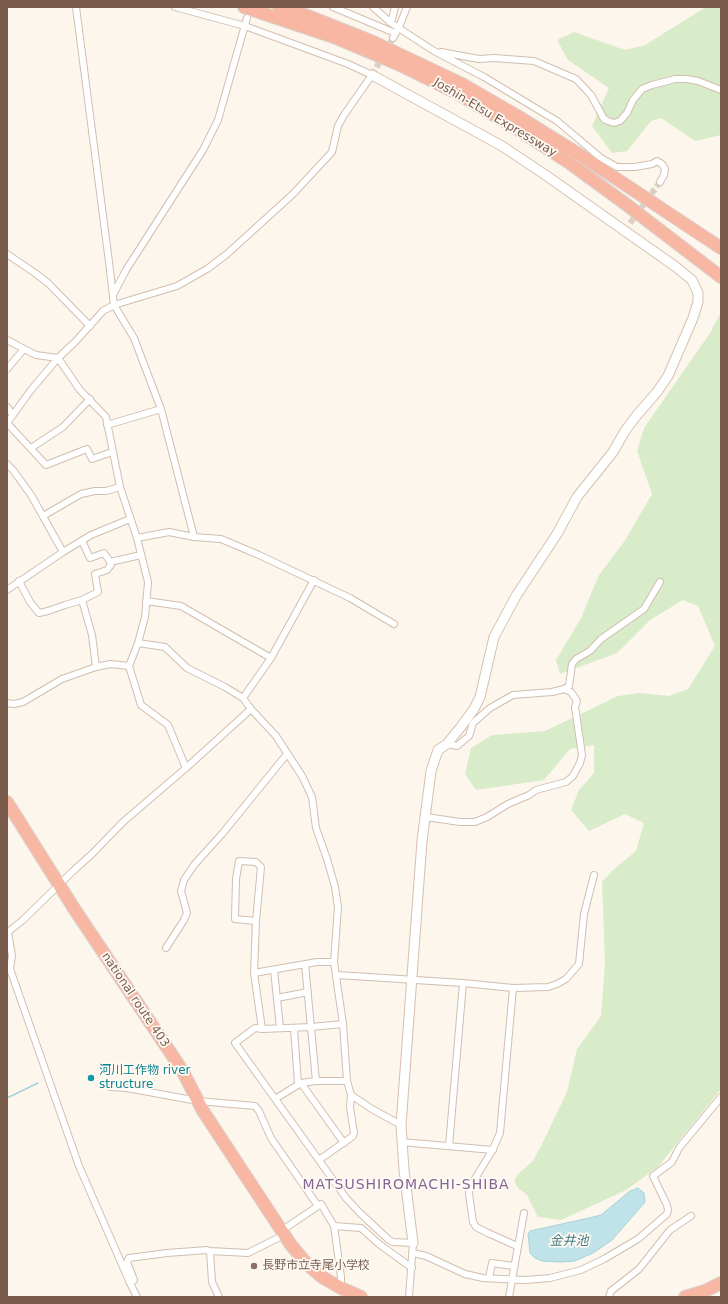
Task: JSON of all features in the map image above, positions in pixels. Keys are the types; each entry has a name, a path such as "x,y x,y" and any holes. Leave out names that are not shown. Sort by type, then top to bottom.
{"highway":[{"name":"Joshin-Etsu Expressway","path":"279,7 308,16 371,41 462,84 585,158 721,248"},
{"name":"Joshin-Etsu Expressway","path":"246,12 334,37 398,64 461,95 571,164 721,277"},
{"name":"national route 403","path":"7,802 75,910 182,1070 203,1111 283,1233 299,1255 314,1271 331,1283 341,1293 361,1297"},
{"path":"685,1297 705,1291 721,1283"}],"street":[{"path":"76,7 110,262 114,305 134,338 161,409 194,537"},
{"path":"175,7 245,26 348,64 502,146 676,268 692,280 698,293 698,302 693,318 668,376 657,392 636,415 613,452 577,497 557,534 516,596 494,637 480,697 474,709 448,744 438,750 431,771 422,841 401,1125 401,1142 413,1243 409,1297"},
{"path":"333,7 394,36 399,28 407,7"},
{"path":"373,7 391,23 434,51 484,77 557,121 601,158 617,167 634,167 657,162 662,164 665,169 664,175 660,182"},
{"path":"391,23 395,7"},
{"path":"113,295 126,270 203,150 218,120 245,26 246,12"},
{"path":"434,51 479,59 494,58 534,61 576,79 591,95 604,119 614,123 620,121 642,89 652,85 676,79 687,79 698,81 721,90"},
{"path":"112,452 92,459 87,449 46,465 7,423 31,390 58,358 103,311 114,305 177,286 213,265 293,194 332,152 338,126 344,115 372,76"},
{"path":"623,230 630,222"},
{"path":"7,254 35,272 48,283 90,326"},
{"path":"7,340 36,355 58,358 80,390 106,417 120,488 137,538 148,582 145,617 138,643 129,666 141,705 168,725 186,768"},
{"path":"7,369 24,349"},
{"path":"31,448 63,427 90,399"},
{"path":"7,407 13,414"},
{"path":"108,425 161,409"},
{"path":"7,464 31,495 62,552"},
{"path":"43,516 81,494 120,488"},
{"path":"7,590 62,552 91,535 130,519"},
{"path":"137,538 169,532 194,537 221,539 314,580 350,598 394,624"},
{"path":"19,581 30,602 39,613 82,600 98,592 95,574 107,570 110,562 104,553 90,558 82,541"},
{"path":"110,562 141,555"},
{"path":"243,698 271,658 314,580"},
{"path":"448,744 457,746 469,736 473,723 490,708 514,695 552,692 569,686 572,664 576,659 590,651 601,639 644,609 660,582"},
{"path":"82,600 92,635 96,667"},
{"path":"146,601 180,606 271,658"},
{"path":"138,643 165,647 187,668 243,698 276,736 302,776 312,797 316,828 335,887 338,907 334,962 343,1024 347,1081 351,1095 350,1107 354,1133 354,1136 319,1160"},
{"path":"7,703 14,704 23,702 62,679 96,667 110,664 129,666"},
{"path":"426,817 460,822 475,822 487,818 508,804 529,795 536,790 566,782 573,776 580,763 582,755 575,707 577,700 571,692 564,689"},
{"path":"10,969 12,956 8,932 23,920 123,822 186,768 251,709"},
{"path":"166,948 184,920 186,913 181,891 184,880 194,865 222,834 287,754"},
{"path":"256,922 235,919 236,879 239,862 256,862 261,867 256,922 254,973 262,1029"},
{"path":"337,975 463,983 512,988 548,987 557,984 566,980 579,964 584,914 594,875"},
{"path":"7,960 79,1166 137,1297"},
{"path":"254,973 317,962 334,962"},
{"path":"305,964 316,1081"},
{"path":"274,970 280,1028"},
{"path":"449,1146 463,983"},
{"path":"512,988 500,1133 493,1150 470,1187 469,1194 473,1222 476,1227 517,1246"},
{"path":"277,998 308,992"},
{"path":"343,1024 294,1028 255,1028 235,1043 346,1198 393,1242 413,1243"},
{"path":"294,1028 300,1084 344,1143"},
{"path":"275,1099 300,1084 316,1081 347,1081"},
{"path":"111,1087 127,1088 198,1101 255,1106 259,1111 274,1142 318,1206"},
{"path":"351,1095 372,1109 401,1125"},
{"path":"413,1253 426,1256 465,1274 490,1278 526,1280 550,1278 581,1270 604,1259 629,1245 666,1215 668,1209 654,1176 672,1162 679,1148 721,1097"},
{"path":"401,1142 493,1150"},
{"path":"130,1283 134,1280 126,1262 129,1258 207,1250 248,1253 283,1233 321,1204 334,1226 341,1293"},
{"path":"509,1297 513,1266 524,1212"},
{"path":"609,1297 611,1291 639,1269 670,1230 691,1216"},
{"path":"334,1226 361,1228 379,1244 412,1268"},
{"path":"210,1251 212,1282 219,1297"},
{"path":"490,1278 492,1263 513,1266"}],"green space":[{"path":"706,7 721,7 721,135 695,141 661,118 651,121 627,151 612,153 592,126 609,88 568,60 557,40 574,32 625,50 645,45"},
{"path":"721,312 721,1089 658,1167 626,1190 561,1220 538,1217 527,1195 518,1188 514,1181 518,1174 533,1161 567,1092 577,1049 601,1016 605,963 602,882 613,870 636,851 644,823 625,814 589,831 571,810 579,790 594,773 594,745 570,749 544,780 476,790 465,774 471,748 492,735 545,731 618,696 639,693 669,696 688,689 715,646 698,606 683,600 650,620 617,653 560,674 556,660 581,618 599,575 624,542 652,494 637,451 644,428 710,333"}],"water":[{"name":"金井池","path":"638,1188 644,1193 645,1202 612,1240 593,1253 575,1261 560,1262 542,1261 535,1258 530,1253 528,1234 530,1231 601,1215 630,1191"}],"waterway":[{"path":"7,1098 38,1083"}],"tunnel":[{"path":"372,75 393,38"},
{"path":"630,223 660,182"}],"place":[{"name":"河川工作物 river structure","path":"91,1078"},
{"name":"長野市立寺尾小学校","path":"254,1266"}],"district":[{"name":"MATSUSHIROMACHI-SHIBA","path":"406,1185"}]}
